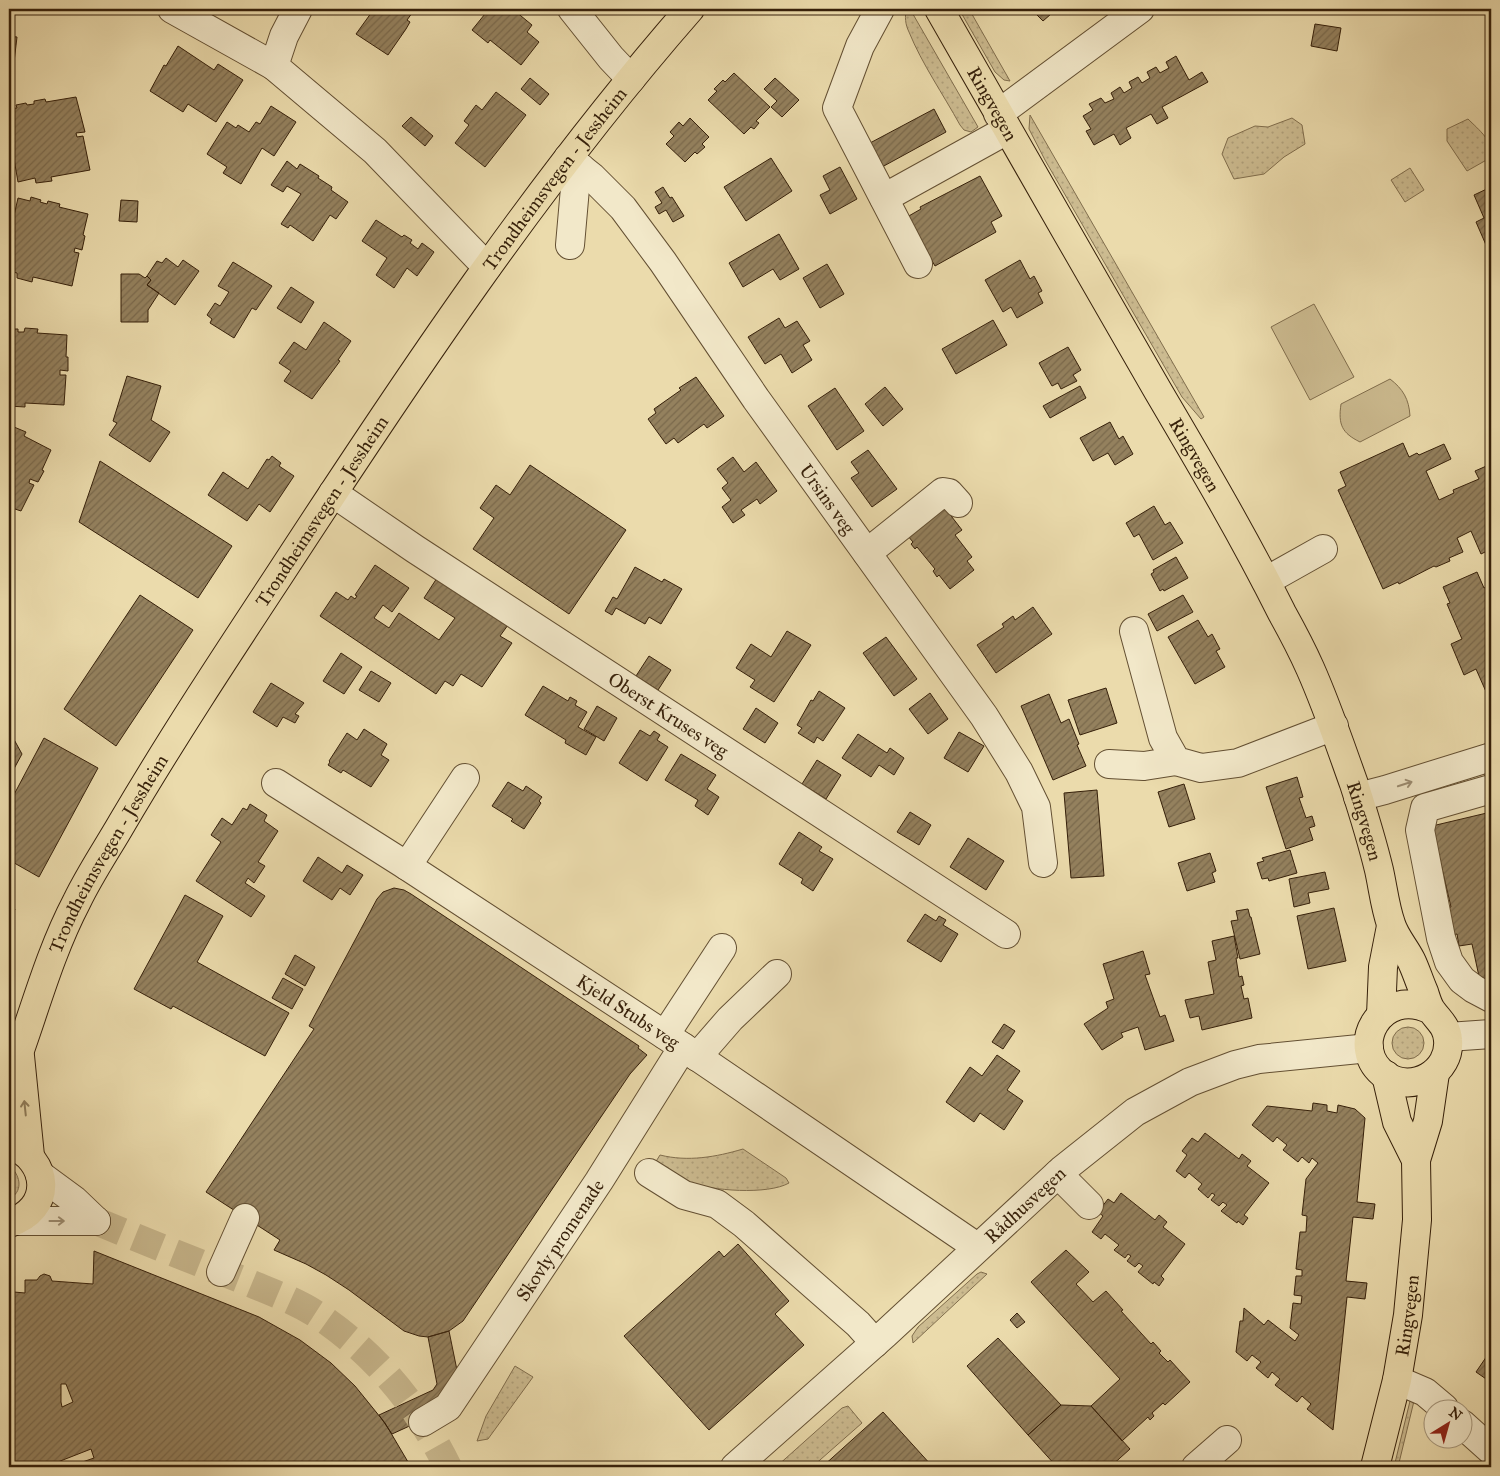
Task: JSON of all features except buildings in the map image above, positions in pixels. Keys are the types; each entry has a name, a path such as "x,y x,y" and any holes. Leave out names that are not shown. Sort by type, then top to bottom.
{"main road":[{"name":"Trondheimsvegen - Jessheim","path":"9,1080 20,1052 42,980 76,901 165,749 333,493 487,267 574,163 631,79 690,9"},
{"name":"Ringvegen","path":"939,9 1238,529 1309,666 1334,726 1358,797 1378,868 1391,926 1411,961 1431,1010 1442,1022 1448,1037 1445,1060 1435,1073 1428,1121 1416,1160 1417,1193 1414,1258 1408,1315 1397,1380 1375,1467"},
{"name":"Ringvegen","path":"1391,926 1384,967 1381,1015 1371,1030 1369,1048 1375,1063 1386,1076 1397,1122 1416,1160"},
{"path":"1381,1015 1390,1008 1410,1003 1421,1005 1431,1010"},
{"name":"Trondheimsvegen - Jessheim","path":"13,1222 27,1215 34,1206 39,1197 41,1186 26,1158 20,1052"},
{"path":"1386,1076 1396,1080 1416,1082 1426,1079 1435,1073"}],"street":[{"path":"172,9 274,66 375,151 487,267"},
{"path":"274,66 284,36 298,9"},
{"path":"572,9 631,79"},
{"path":"880,9 860,46 837,108 918,264"},
{"path":"884,198 1003,122 1140,9"},
{"path":"570,246 575,188 574,163"},
{"name":"Ursins veg","path":"574,163 624,208 756,399 984,716 1019,772 1036,807 1043,863"},
{"path":"867,553 943,492 949,493 958,503"},
{"name":"Oberst Kruses veg","path":"333,493 432,560 1006,934"},
{"path":"1266,581 1323,549"},
{"path":"1134,631 1163,738 1176,762"},
{"path":"1109,764 1144,766 1176,762 1201,768 1238,763 1334,726"},
{"path":"1358,797 1491,757"},
{"path":"406,866 465,778"},
{"name":"Kjeld Stubs veg","path":"276,783 682,1046 976,1247"},
{"path":"1491,789 1425,808 1420,830 1441,938 1449,962 1462,980 1491,998"},
{"path":"682,1046 722,948"},
{"path":"682,1046 730,1019 777,974"},
{"path":"1448,1037 1491,1034"},
{"name":"Skovly promenade","path":"424,1422 448,1407 593,1190 682,1046"},
{"name":"Rådhusvegen","path":"735,1467 1058,1174 1135,1112 1165,1094 1219,1070 1260,1059 1329,1050 1369,1048"},
{"path":"13,1222 96,1221 26,1158"},
{"path":"649,1173 684,1195 717,1204 744,1224 858,1324 875,1342"},
{"path":"1058,1174 1089,1205"},
{"path":"221,1272 245,1218"},
{"path":"1397,1380 1425,1392 1432,1398"},
{"path":"1472,1433 1491,1450"},
{"path":"1196,1467 1227,1440"}],"shaded area":[{"path":"906,9 910,9 978,127 971,132 964,130 960,125 920,56 907,26 905,18"},
{"path":"959,9 969,9 1010,81 1004,80 995,72"},
{"path":"1030,115 1204,417 1201,419 1182,397 1045,160 1029,129"},
{"path":"1292,118 1302,125 1305,144 1284,157 1264,174 1234,179 1222,154 1228,138 1255,126 1268,127"},
{"path":"1468,119 1485,137 1491,152 1490,158 1467,171 1447,141 1447,129"},
{"path":"1410,168 1424,190 1405,202 1391,180"},
{"path":"1314,304 1354,377 1310,400 1271,327"},
{"path":"1390,379 1405,395 1410,416 1360,442 1345,432 1340,418 1341,404"},
{"path":"1408,1027 1419,1032 1424,1043 1419,1054 1408,1059 1397,1054 1392,1043 1397,1032"},
{"path":"743,1149 786,1178 789,1183 780,1187 754,1190 711,1188 689,1182 655,1163 660,1155 702,1158"},
{"path":"11,1167 17,1175 19,1184 17,1192 9,1199 9,1169"},
{"path":"981,1272 987,1274 913,1343 912,1336 918,1327"},
{"path":"515,1366 533,1377 488,1439 477,1441 486,1416"},
{"path":"1410,1401 1414,1401 1398,1467 1394,1467"},
{"path":"848,1406 862,1423 812,1467 776,1467 842,1408"}],"tunnel":[{"path":"96,1221 279,1295 316,1314 338,1329 376,1363 393,1382 422,1422 448,1467"}]}
